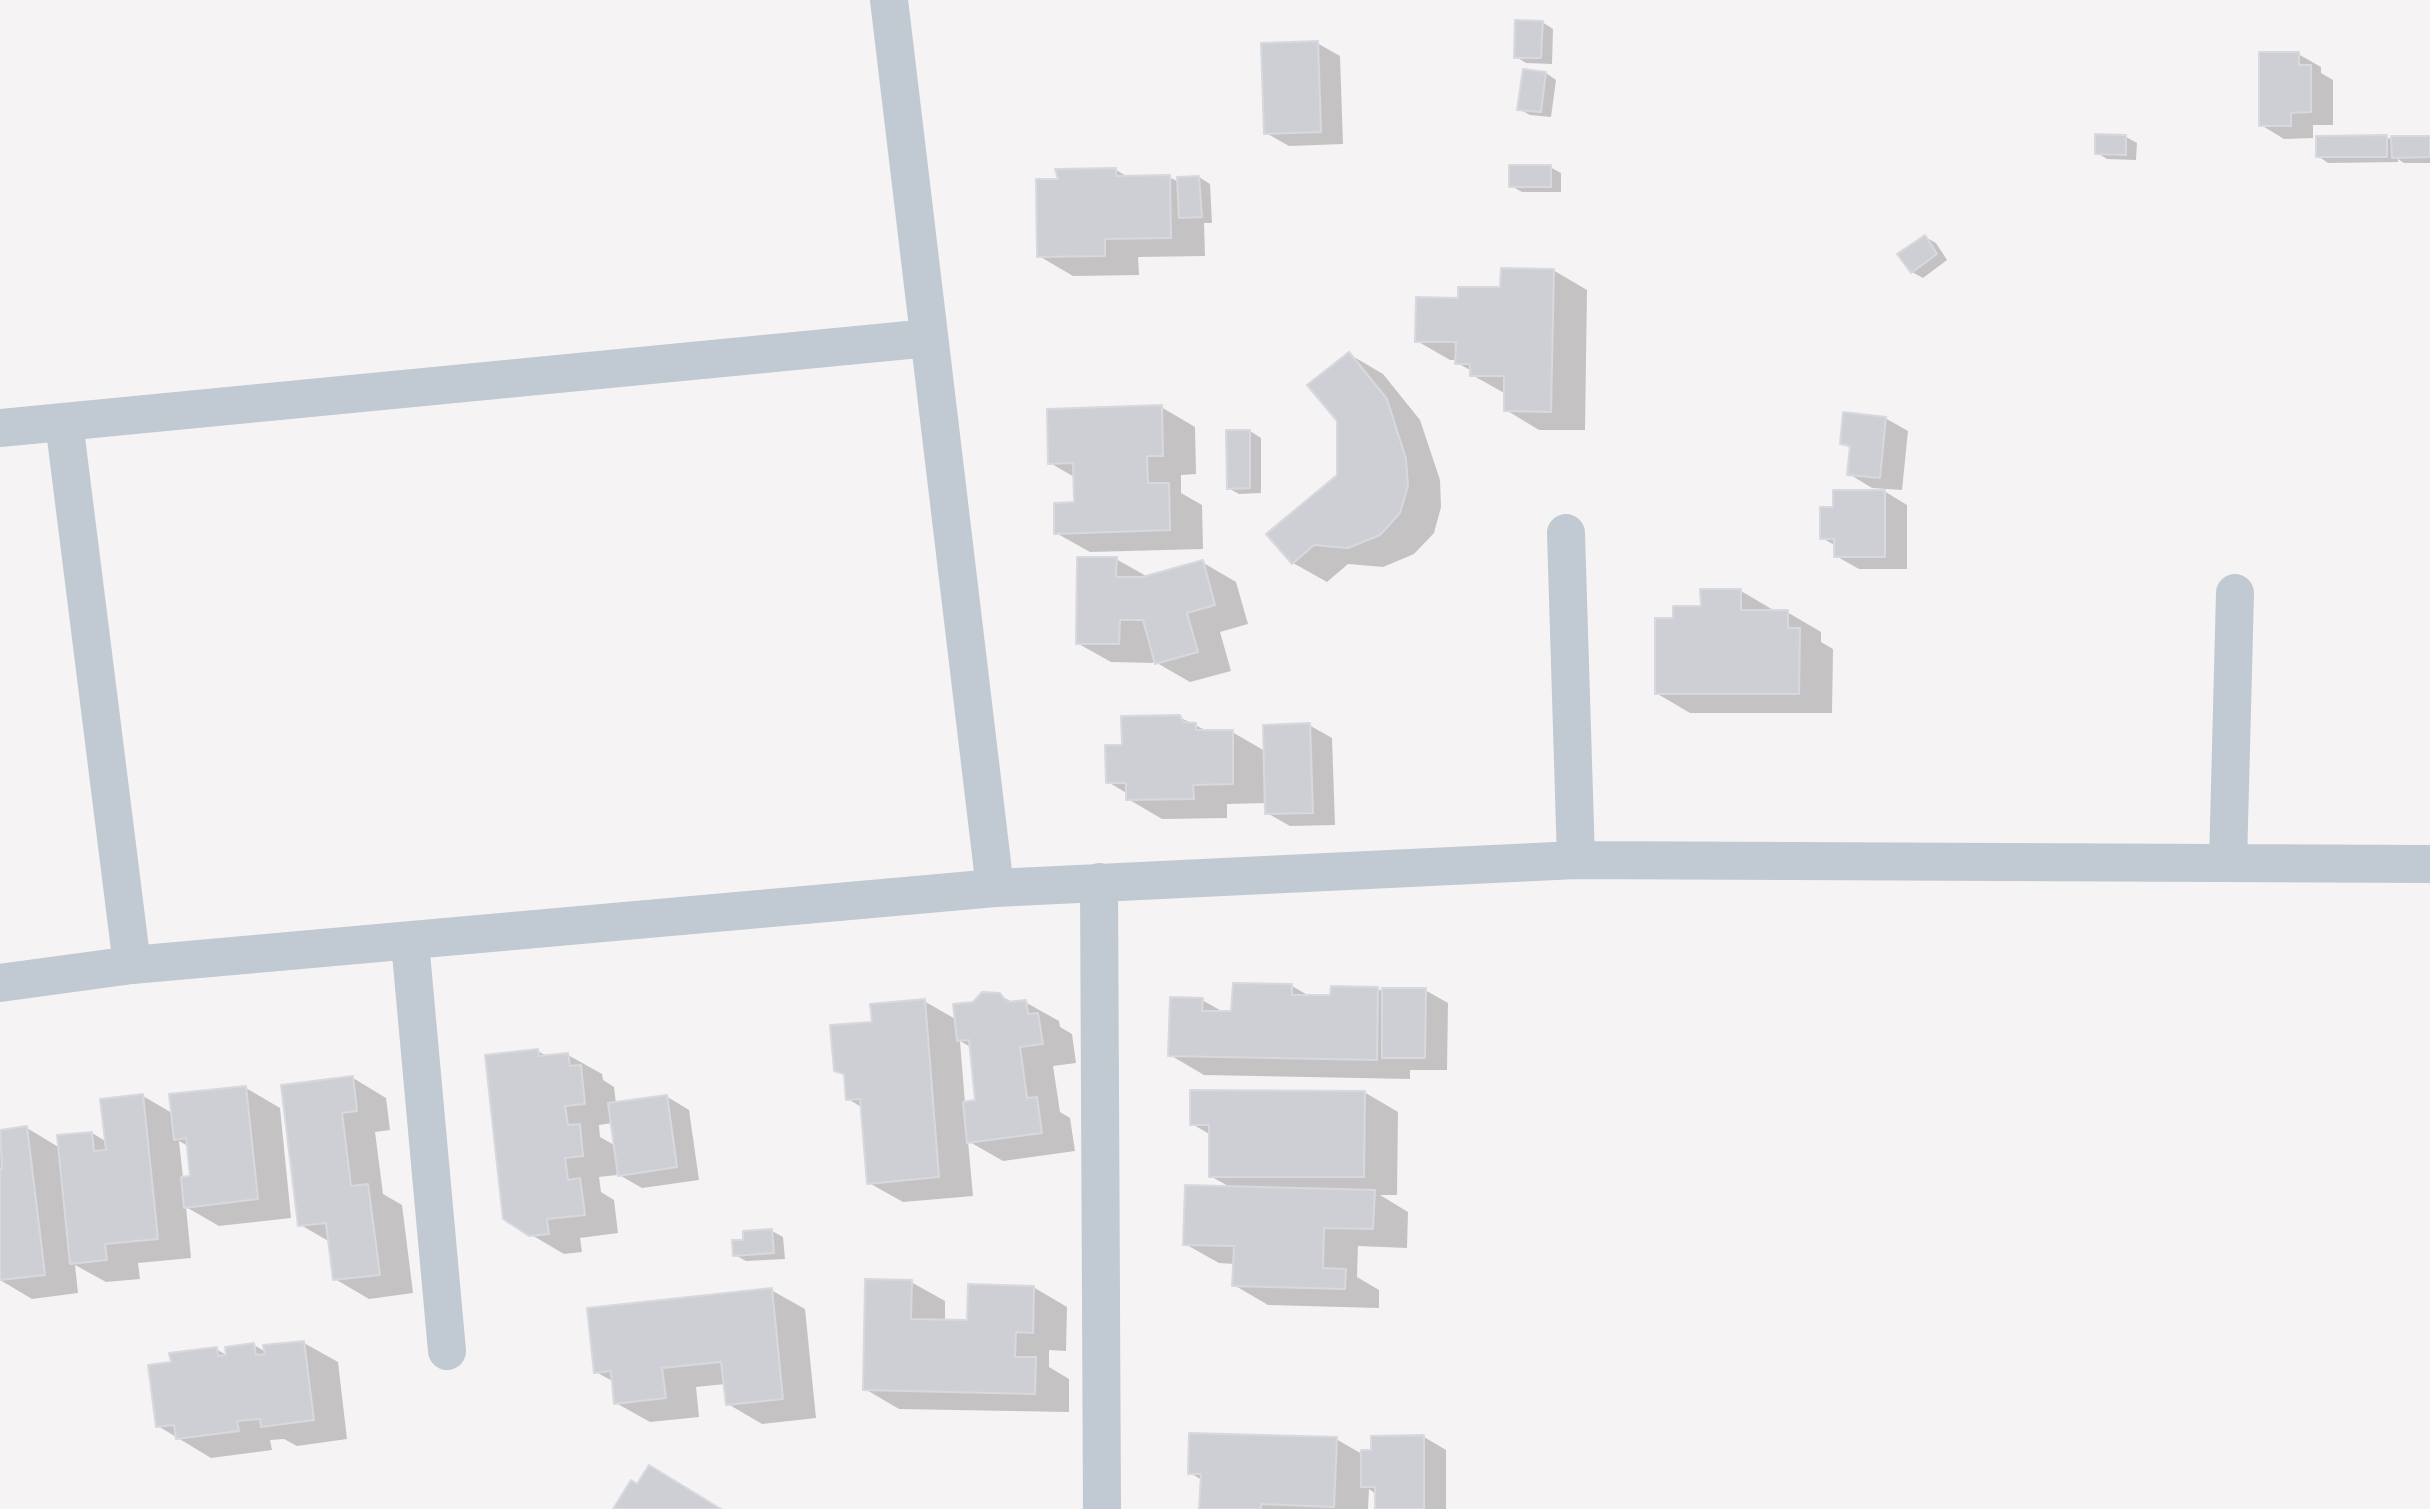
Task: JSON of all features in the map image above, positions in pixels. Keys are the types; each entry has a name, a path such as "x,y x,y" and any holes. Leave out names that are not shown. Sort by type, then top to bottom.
{"street":[{"path":"889,0 995,888"},
{"path":"0,428 929,338"},
{"path":"64,422 132,965"},
{"path":"1566,533 1576,860"},
{"path":"2228,863 2235,593"},
{"path":"0,983 132,965 995,888 1099,882 1576,860 2430,863"},
{"path":"1099,882 1102,1509"},
{"path":"410,942 447,1351"}],"building":[{"path":"1515,20 1543,21 1541,58 1514,58"},
{"path":"1318,41 1321,132 1264,134 1261,43"},
{"path":"2259,52 2299,52 2299,65 2311,65 2311,112 2291,113 2291,126 2259,126"},
{"path":"1523,69 1546,72 1541,112 1517,110"},
{"path":"2095,134 2126,135 2126,155 2095,154"},
{"path":"2387,135 2387,157 2316,157 2316,136"},
{"path":"2391,136 2430,136 2430,157 2392,158"},
{"path":"1509,165 1551,165 1551,187 1509,187"},
{"path":"1116,168 1116,176 1170,175 1171,238 1105,239 1105,256 1037,257 1036,179 1058,179 1055,169"},
{"path":"1199,176 1202,217 1179,218 1177,177"},
{"path":"1925,235 1937,254 1911,273 1897,254"},
{"path":"1501,268 1554,269 1551,412 1504,411 1504,376 1470,376 1470,364 1455,364 1456,342 1415,342 1416,297 1458,298 1458,287 1500,287"},
{"path":"1349,352 1387,399 1406,459 1408,486 1400,513 1380,535 1348,548 1314,545 1292,564 1266,534 1337,475 1337,421 1307,385"},
{"path":"1162,405 1163,456 1147,456 1148,483 1169,483 1170,530 1054,534 1054,503 1074,502 1073,463 1048,464 1047,409"},
{"path":"1843,412 1886,417 1880,478 1847,475 1850,446 1840,444"},
{"path":"1226,430 1250,430 1250,488 1227,489"},
{"path":"1833,490 1885,490 1885,557 1834,557 1834,539 1820,539 1820,507 1833,507"},
{"path":"1077,557 1117,557 1116,577 1142,577 1203,560 1215,605 1187,613 1198,652 1155,664 1143,620 1120,620 1119,644 1076,644"},
{"path":"1700,589 1741,589 1741,610 1788,610 1788,628 1800,628 1799,694 1655,694 1655,618 1673,618 1673,606 1701,606"},
{"path":"1180,715 1183,722 1196,723 1196,730 1233,730 1233,784 1193,785 1194,799 1126,800 1126,783 1106,783 1105,745 1122,745 1121,716"},
{"path":"1310,723 1313,813 1265,814 1263,725"},
{"path":"1233,983 1292,984 1292,995 1330,995 1331,986 1378,987 1377,1060 1168,1056 1170,997 1203,998 1202,1011 1231,1011"},
{"path":"1382,988 1426,988 1425,1058 1382,1058"},
{"path":"982,992 1000,993 1007,1002 1026,1000 1028,1014 1038,1013 1043,1044 1020,1047 1027,1098 1037,1097 1042,1133 967,1143 963,1102 975,1100 969,1040 957,1041 953,1004 973,1002"},
{"path":"925,999 939,1177 867,1184 860,1099 846,1100 844,1074 834,1071 830,1025 872,1022 870,1004"},
{"path":"538,1049 539,1056 568,1053 570,1066 581,1065 585,1104 565,1106 568,1125 580,1124 583,1156 565,1158 568,1180 580,1178 585,1215 547,1219 549,1234 529,1236 503,1219 485,1055"},
{"path":"353,1076 357,1111 342,1113 351,1186 368,1184 380,1275 333,1280 326,1223 298,1226 281,1085"},
{"path":"246,1086 258,1199 184,1208 181,1177 190,1176 186,1138 174,1140 169,1094"},
{"path":"1190,1090 1365,1091 1364,1177 1209,1177 1209,1125 1190,1125"},
{"path":"143,1094 158,1239 105,1244 107,1260 70,1264 57,1135 92,1132 94,1151 106,1150 100,1099"},
{"path":"667,1095 677,1167 618,1176 608,1103"},
{"path":"27,1126 45,1275 0,1280 0,1130"},
{"path":"1185,1185 1375,1190 1373,1229 1324,1228 1323,1268 1346,1269 1345,1289 1232,1286 1234,1246 1183,1245"},
{"path":"772,1229 774,1253 733,1256 732,1240 743,1240 743,1231"},
{"path":"865,1279 912,1280 911,1319 967,1320 968,1284 1034,1286 1033,1333 1016,1332 1015,1357 1036,1357 1035,1394 863,1390"},
{"path":"772,1288 783,1399 726,1405 721,1362 662,1368 666,1398 614,1404 611,1371 594,1373 587,1308"},
{"path":"304,1341 314,1420 261,1427 260,1419 237,1421 239,1431 176,1439 174,1425 156,1427 148,1365 171,1362 169,1353 217,1347 218,1356 226,1355 225,1347 254,1343 256,1355 265,1354 263,1345"},
{"path":"1189,1433 1337,1437 1334,1507 1261,1504 1261,1509 1199,1509 1201,1474 1188,1474"},
{"path":"1424,1435 1424,1509 1375,1509 1375,1487 1361,1487 1361,1450 1371,1450 1371,1436"},
{"path":"649,1465 721,1509 613,1509 631,1480 637,1484"}]}
